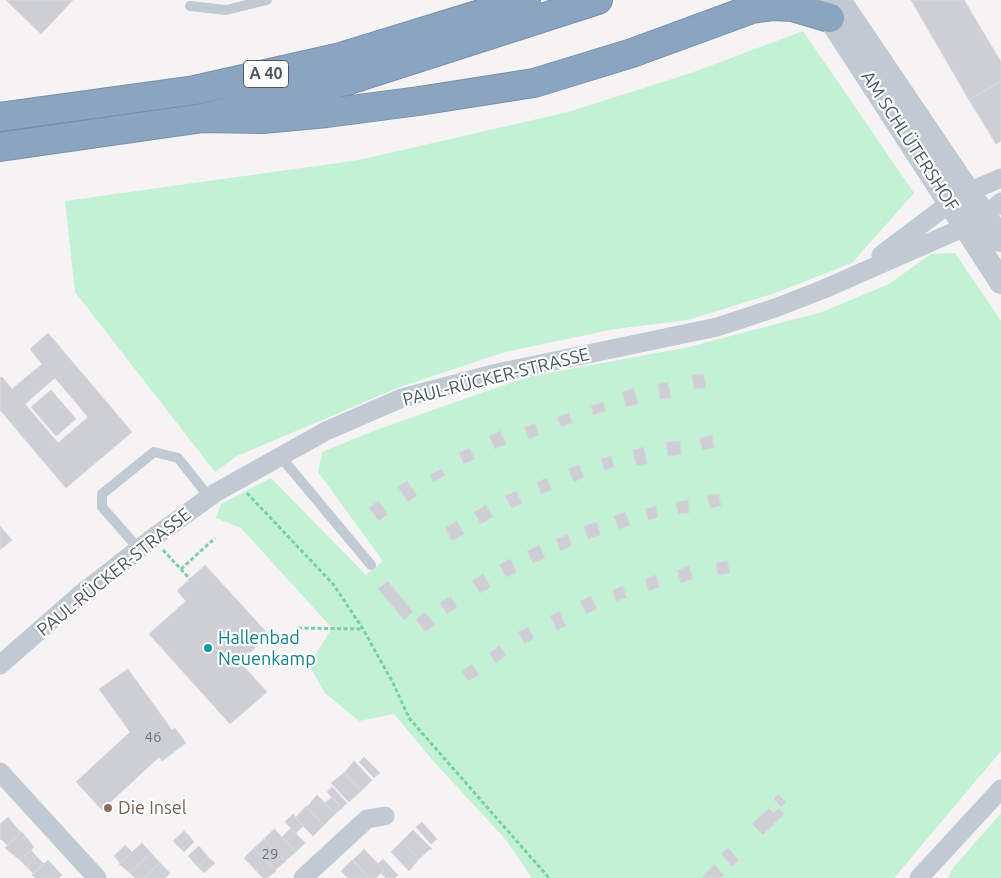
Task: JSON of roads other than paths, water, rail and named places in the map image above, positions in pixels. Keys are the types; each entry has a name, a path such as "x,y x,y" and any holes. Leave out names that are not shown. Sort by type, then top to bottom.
{"highway":[{"name":"A 40","path":"0,117 195,90 337,58 526,0"},
{"name":"A 40","path":"0,147 203,118 350,80 598,0"},
{"path":"203,118 262,119 327,113 534,83 632,53 758,4 793,7 829,6"}],"street":[{"name":"AM SCHLÜTERSHOF","path":"829,6 960,198 984,214 1001,240"},
{"name":"PAUL-RÜCKER-STRASSE","path":"854,276 960,198 1001,178"},
{"name":"AM SCHLÜTERSHOF","path":"984,214 1001,282"},
{"name":"PAUL-RÜCKER-STRASSE","path":"0,665 81,594 138,548 209,497 326,431 402,398 497,373 717,327 775,308 854,276 984,214"},
{"path":"0,772 97,878"},
{"path":"919,878 1001,789"},
{"path":"303,878 367,819 385,816"}],"lane":[{"path":"190,6 226,10 267,0"},
{"path":"138,548 102,507 102,494 154,452 178,458 209,497"},
{"path":"280,456 371,565"}],"place":[{"name":"Hallenbad Neuenkamp","path":"208,648"},
{"name":"Die Insel","path":"108,808"}]}
